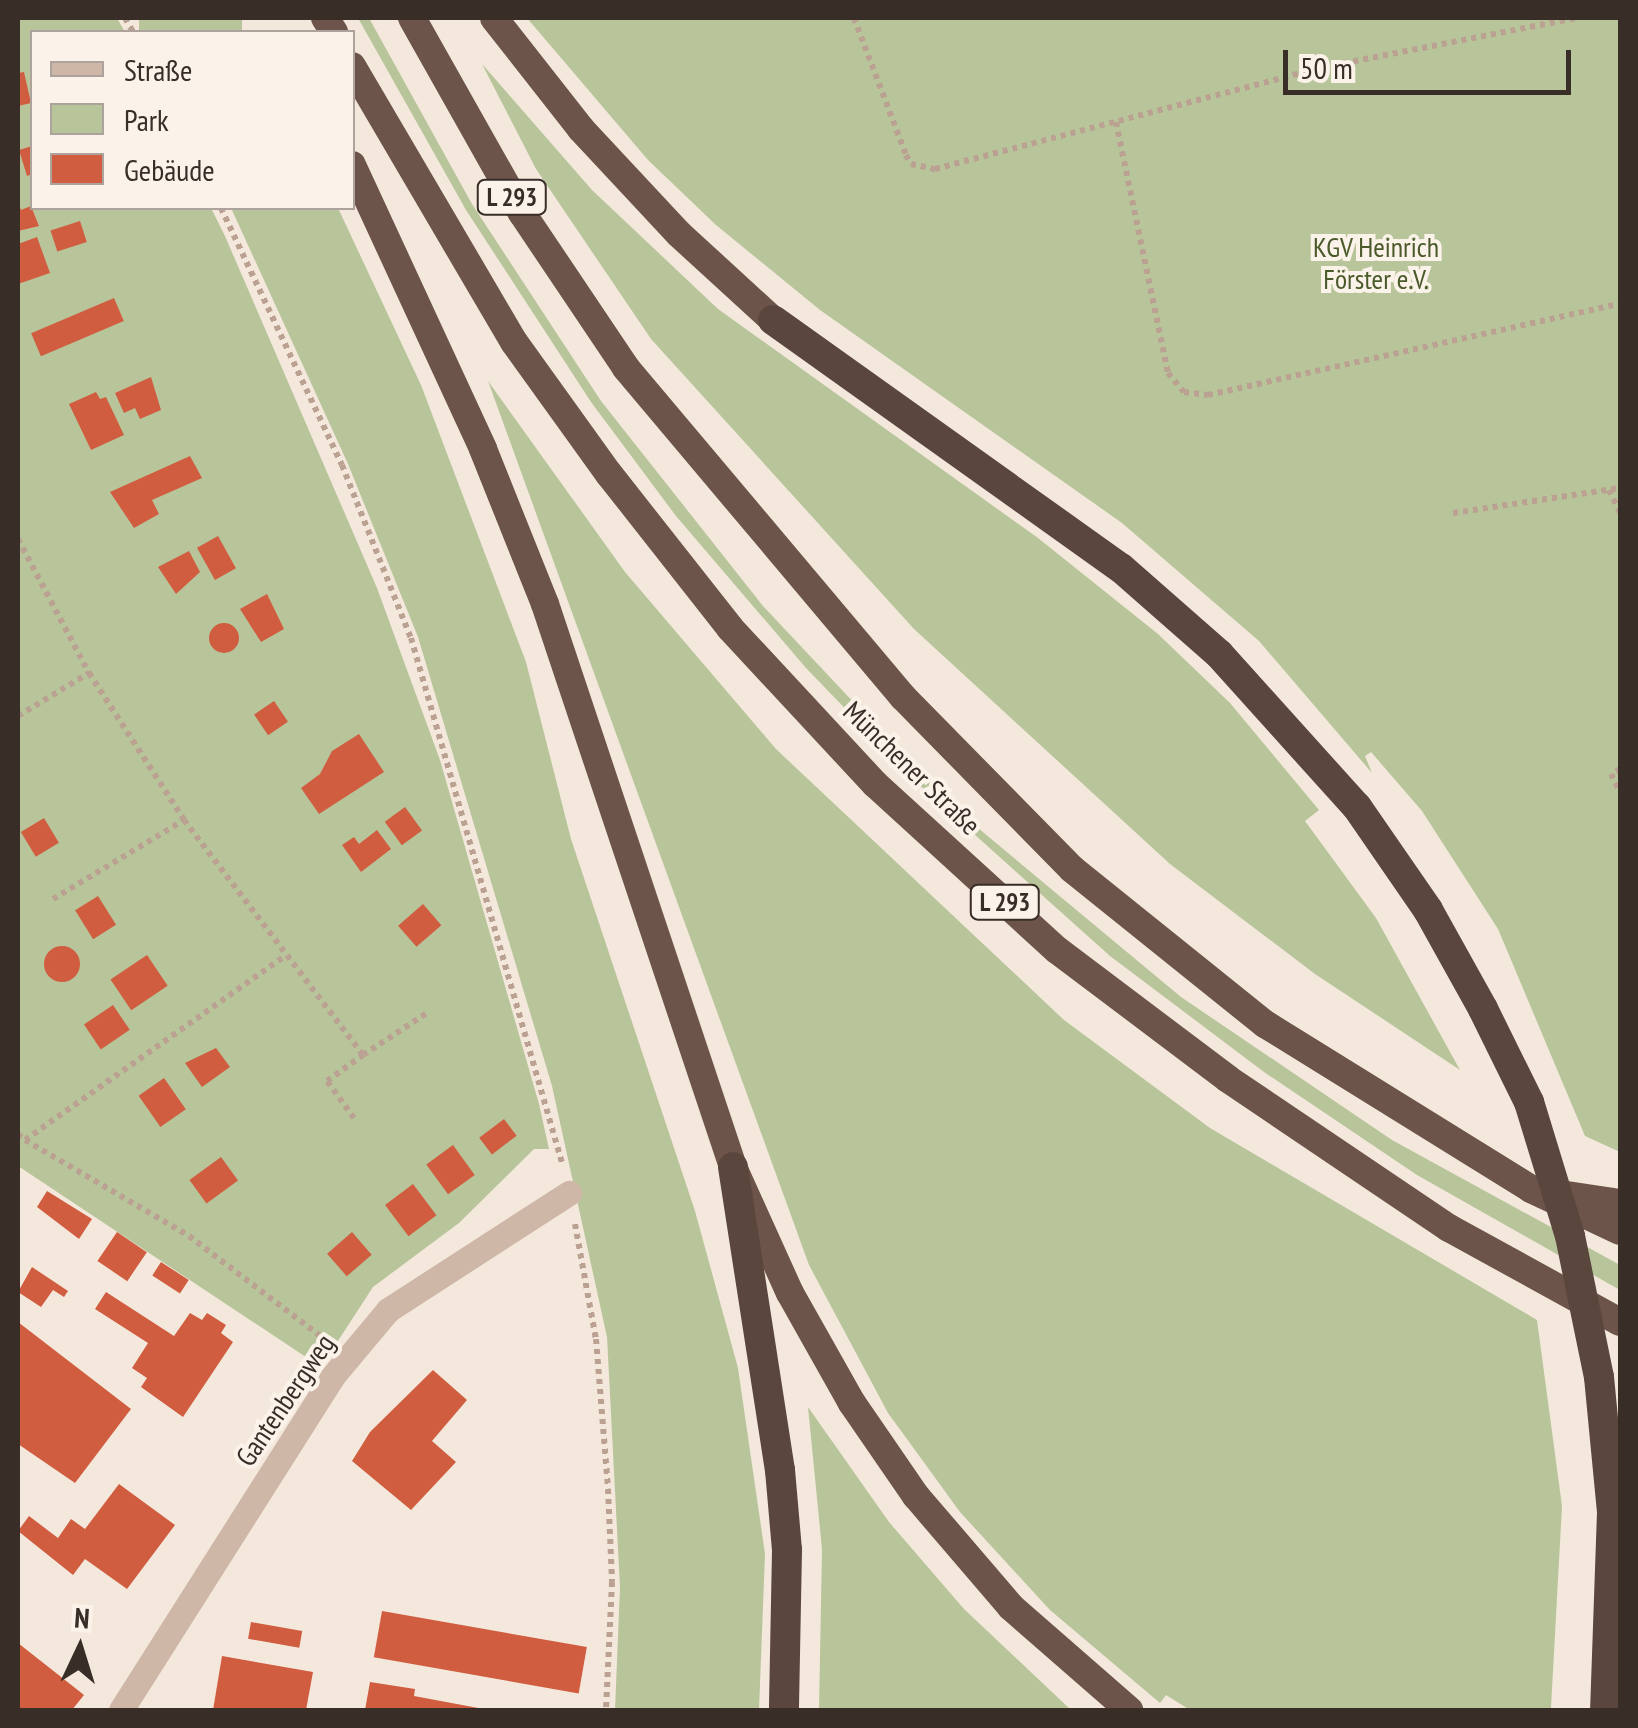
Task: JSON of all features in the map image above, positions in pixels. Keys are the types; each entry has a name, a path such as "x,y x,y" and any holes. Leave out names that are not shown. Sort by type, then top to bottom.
{"highway":[{"name":"Münchener Straße","path":"412,18 522,212 626,368 903,697 1072,869 1264,1024 1530,1189 1620,1231"},
{"path":"494,18 594,142 679,234 772,320 1121,568 1218,654 1357,806 1428,910 1484,1009 1529,1102 1570,1236 1599,1377 1612,1512 1605,1710"},
{"name":"Münchener Straße","path":"355,71 514,342 608,474 730,628 875,784 1056,950 1228,1079 1449,1228 1620,1322"},
{"path":"355,172 483,449 544,604 733,1168 790,1293 852,1403 916,1496 1011,1607 1128,1710"},
{"path":"733,1168 749,1304 780,1470 787,1550 784,1710"},
{"path":"1530,1189 1620,1204"}],"street":[{"name":"Gantenbergweg","path":"121,1710 348,1358 388,1310 570,1193"}],"path":[{"path":"854,18 912,164 935,169 1324,67 1576,18"},
{"path":"1116,121 1146,248 1168,373 1184,392 1196,394 1620,304"},
{"path":"223,210 342,465 411,638 508,956 570,1193 596,1339 608,1490 612,1582 606,1710"},
{"path":"1453,513 1620,488"},
{"path":"1608,490 1620,513"},
{"path":"18,539 89,673 184,820 363,1055"},
{"path":"18,716 89,673"},
{"path":"1620,769 1611,774 1620,792"},
{"path":"53,899 184,820"},
{"path":"25,1140 286,955"},
{"path":"354,1118 327,1081 427,1012"},
{"path":"18,1134 189,1236 348,1358"}],"green space":[{"path":"18,18 117,18 124,30 30,30 30,210 212,210 377,588 440,760 549,1149 534,1149 459,1223 373,1287 321,1367 18,1166"},
{"path":"139,18 242,18 242,30 139,30"},
{"path":"358,18 369,18 472,204 601,401 763,606 978,828 1181,997 1392,1140 1620,1265 1620,1290 1417,1175 1264,1072 1110,956 915,781 806,668 676,516 591,402 466,210"},
{"name":"KGV Heinrich Förster e.V.","path":"527,18 1620,18 1620,1152 1585,1136 1498,929 1422,811 1371,752 1365,756 1372,773 1259,641 1122,523 820,310 716,225 648,160"},
{"path":"482,64 592,190 718,309 1038,538 1158,634 1230,703 1319,810 1305,821 1376,918 1460,1070 1315,974 1170,864 914,629 651,339 536,169"},
{"path":"232,210 339,210 421,385 526,662 571,839 695,1211 738,1368 765,1554 759,1710 615,1710 620,1587 607,1337 552,1086 418,637 348,464"},
{"path":"488,381 625,572 776,749 1064,1020 1210,1128 1537,1320 1562,1506 1551,1708 1190,1710 1166,1695 1160,1703 1050,1610 960,1512 888,1413 809,1265"},
{"path":"808,1407 889,1522 964,1609 1071,1710 819,1710 822,1549"}],"building":[{"path":"24,72 30,103 18,106 18,73"},
{"path":"30,147 27,176 19,150"},
{"path":"18,201 21,210 30,206 39,226 18,231"},
{"path":"80,221 87,242 57,252 51,231"},
{"path":"37,237 50,273 18,284 18,244"},
{"path":"114,298 124,321 41,356 31,333"},
{"path":"151,377 161,410 140,419 135,408 124,413 115,393"},
{"path":"96,392 100,399 106,397 124,435 91,450 69,404"},
{"path":"190,456 202,478 152,500 159,514 134,528 110,492"},
{"path":"218,536 236,568 215,580 197,548"},
{"path":"189,551 200,572 176,594 158,567"},
{"path":"267,594 284,629 261,642 240,609"},
{"path":"224,623 235,627 239,638 235,649 224,653 213,649 209,638 213,627"},
{"path":"274,701 288,722 268,735 254,714"},
{"path":"359,734 384,772 319,814 301,788 320,774 332,751"},
{"path":"405,807 422,830 402,845 385,822"},
{"path":"44,818 59,843 36,857 21,832"},
{"path":"377,830 391,849 361,872 342,845 354,837 359,844"},
{"path":"98,896 116,925 93,939 75,910"},
{"path":"423,904 441,925 416,947 398,926"},
{"path":"62,946 75,951 80,964 75,977 62,982 49,977 44,964 49,951"},
{"path":"147,955 168,986 131,1010 111,980"},
{"path":"113,1005 130,1030 101,1049 84,1025"},
{"path":"216,1048 230,1067 202,1087 185,1063"},
{"path":"164,1078 186,1109 160,1127 139,1096"},
{"path":"504,1119 517,1136 492,1154 479,1138"},
{"path":"453,1145 475,1175 448,1194 426,1164"},
{"path":"221,1157 238,1180 206,1203 189,1180"},
{"path":"413,1184 436,1215 409,1236 385,1205"},
{"path":"47,1191 92,1219 79,1239 37,1207"},
{"path":"117,1232 147,1252 127,1281 97,1261"},
{"path":"352,1232 372,1255 347,1276 327,1254"},
{"path":"161,1262 189,1280 180,1293 152,1275"},
{"path":"32,1267 68,1291 64,1297 53,1290 41,1307 18,1292"},
{"path":"106,1292 174,1336 190,1313 202,1320 207,1313 226,1325 221,1333 233,1342 183,1417 141,1387 147,1378 132,1368 148,1343 95,1309"},
{"path":"18,1322 131,1409 75,1483 18,1444"},
{"path":"433,1370 467,1400 432,1441 456,1462 411,1510 352,1461 370,1432"},
{"path":"119,1484 175,1525 127,1589 85,1559 73,1575 18,1531 29,1516 58,1538 71,1519 85,1529"},
{"path":"382,1611 587,1647 579,1693 374,1657"},
{"path":"251,1622 302,1631 299,1648 248,1639"},
{"path":"18,1643 84,1695 72,1710 18,1710"},
{"path":"222,1656 313,1672 306,1710 213,1710"},
{"path":"370,1682 415,1689 414,1696 489,1710 365,1710"}]}
